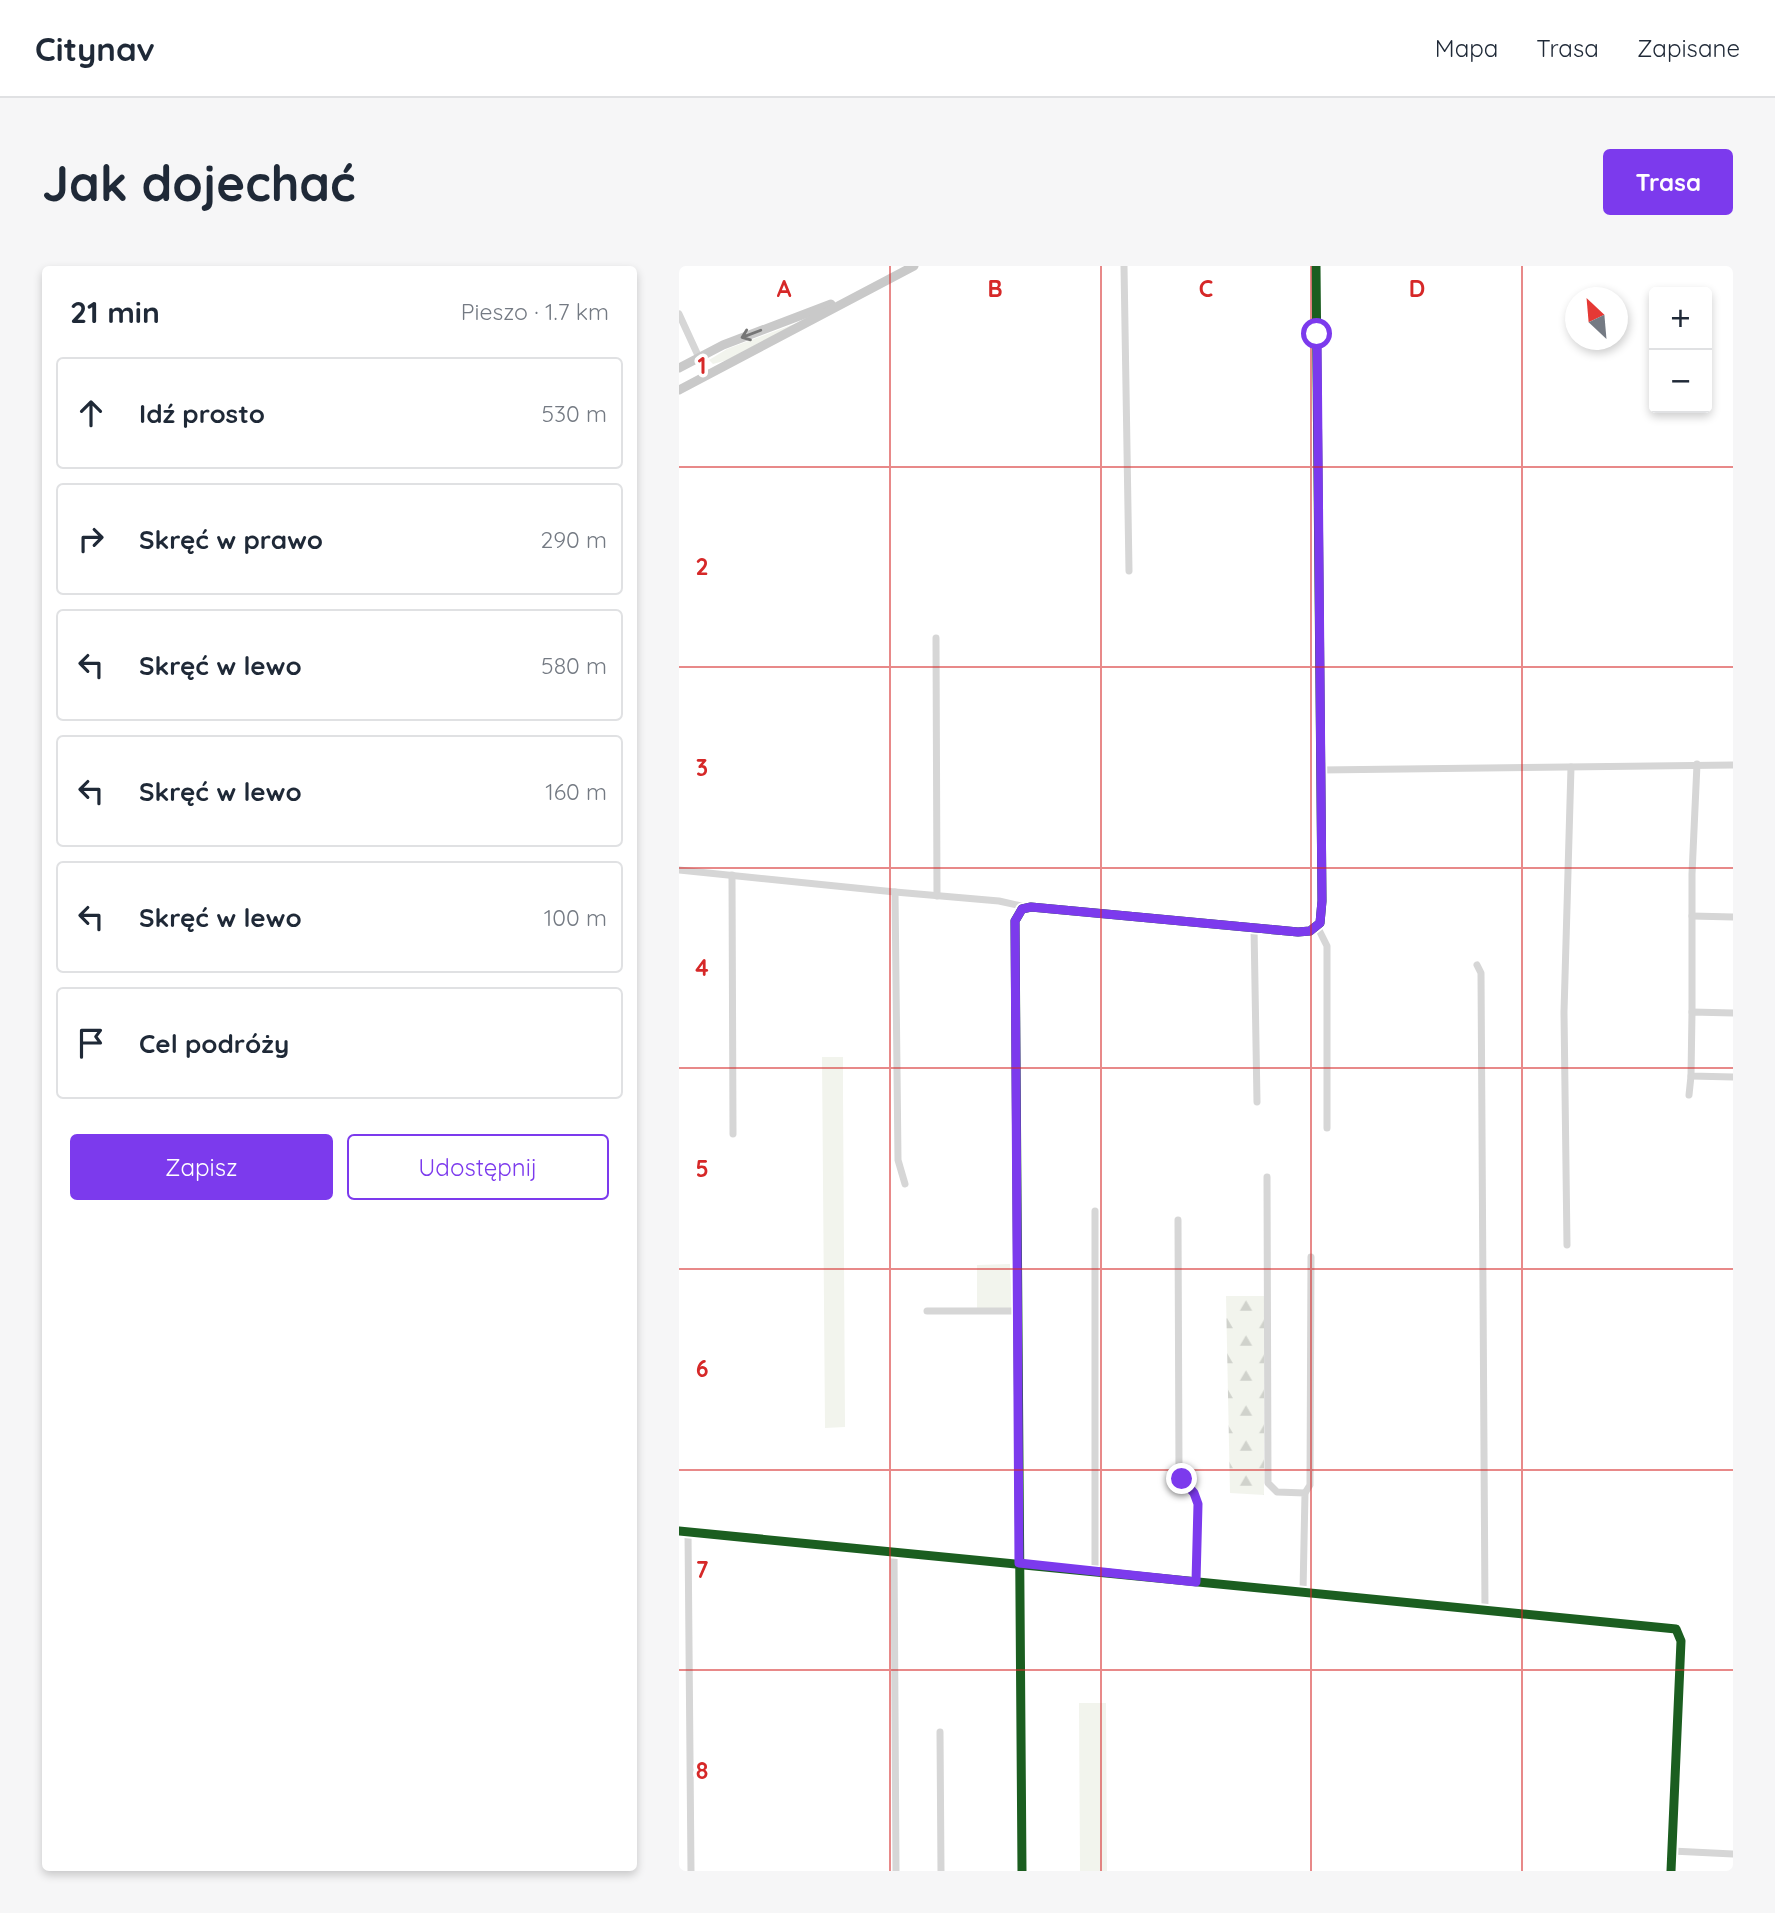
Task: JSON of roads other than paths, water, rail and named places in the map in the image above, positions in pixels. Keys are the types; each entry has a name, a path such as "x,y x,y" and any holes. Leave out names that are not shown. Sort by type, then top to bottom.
{"main road":[{"path":"679,390 914,266"},
{"path":"679,368 729,343 866,291"}],"street":[{"path":"1124,266 1129,571"},
{"path":"679,870 999,901 1027,907 1304,932 1317,926 1322,914 1316,266"},
{"path":"679,314 711,373"},
{"path":"936,638 937,896"},
{"path":"1689,1095 1697,764"},
{"path":"1321,770 1733,765"},
{"path":"1567,1245 1564,1012 1571,766"},
{"path":"732,875 733,1134"},
{"path":"895,892 898,1160 905,1184"},
{"path":"1022,1871 1014,927 1017,916 1027,907"},
{"path":"1692,916 1733,917"},
{"path":"1317,926 1327,946 1327,1128"},
{"path":"1254,927 1257,1102"},
{"path":"1477,965 1481,973 1482,987 1485,1610"},
{"path":"1692,1012 1733,1013"},
{"path":"1691,1076 1733,1077"},
{"path":"1267,1177 1268,1483 1277,1492 1305,1493"},
{"path":"1094,1211 1095,1571"},
{"path":"1178,1220 1179,1471 1197,1500 1196,1582"},
{"path":"1303,1592 1305,1493 1310,1485 1311,1256"},
{"path":"927,1311 1017,1311"},
{"path":"679,1531 1672,1628 1679,1632 1681,1641 1671,1871"},
{"path":"688,1532 691,1871"},
{"path":"894,1551 896,1871"},
{"path":"679,1599 689,1599"},
{"path":"940,1732 941,1871"},
{"path":"1672,1851 1733,1854"}]}
